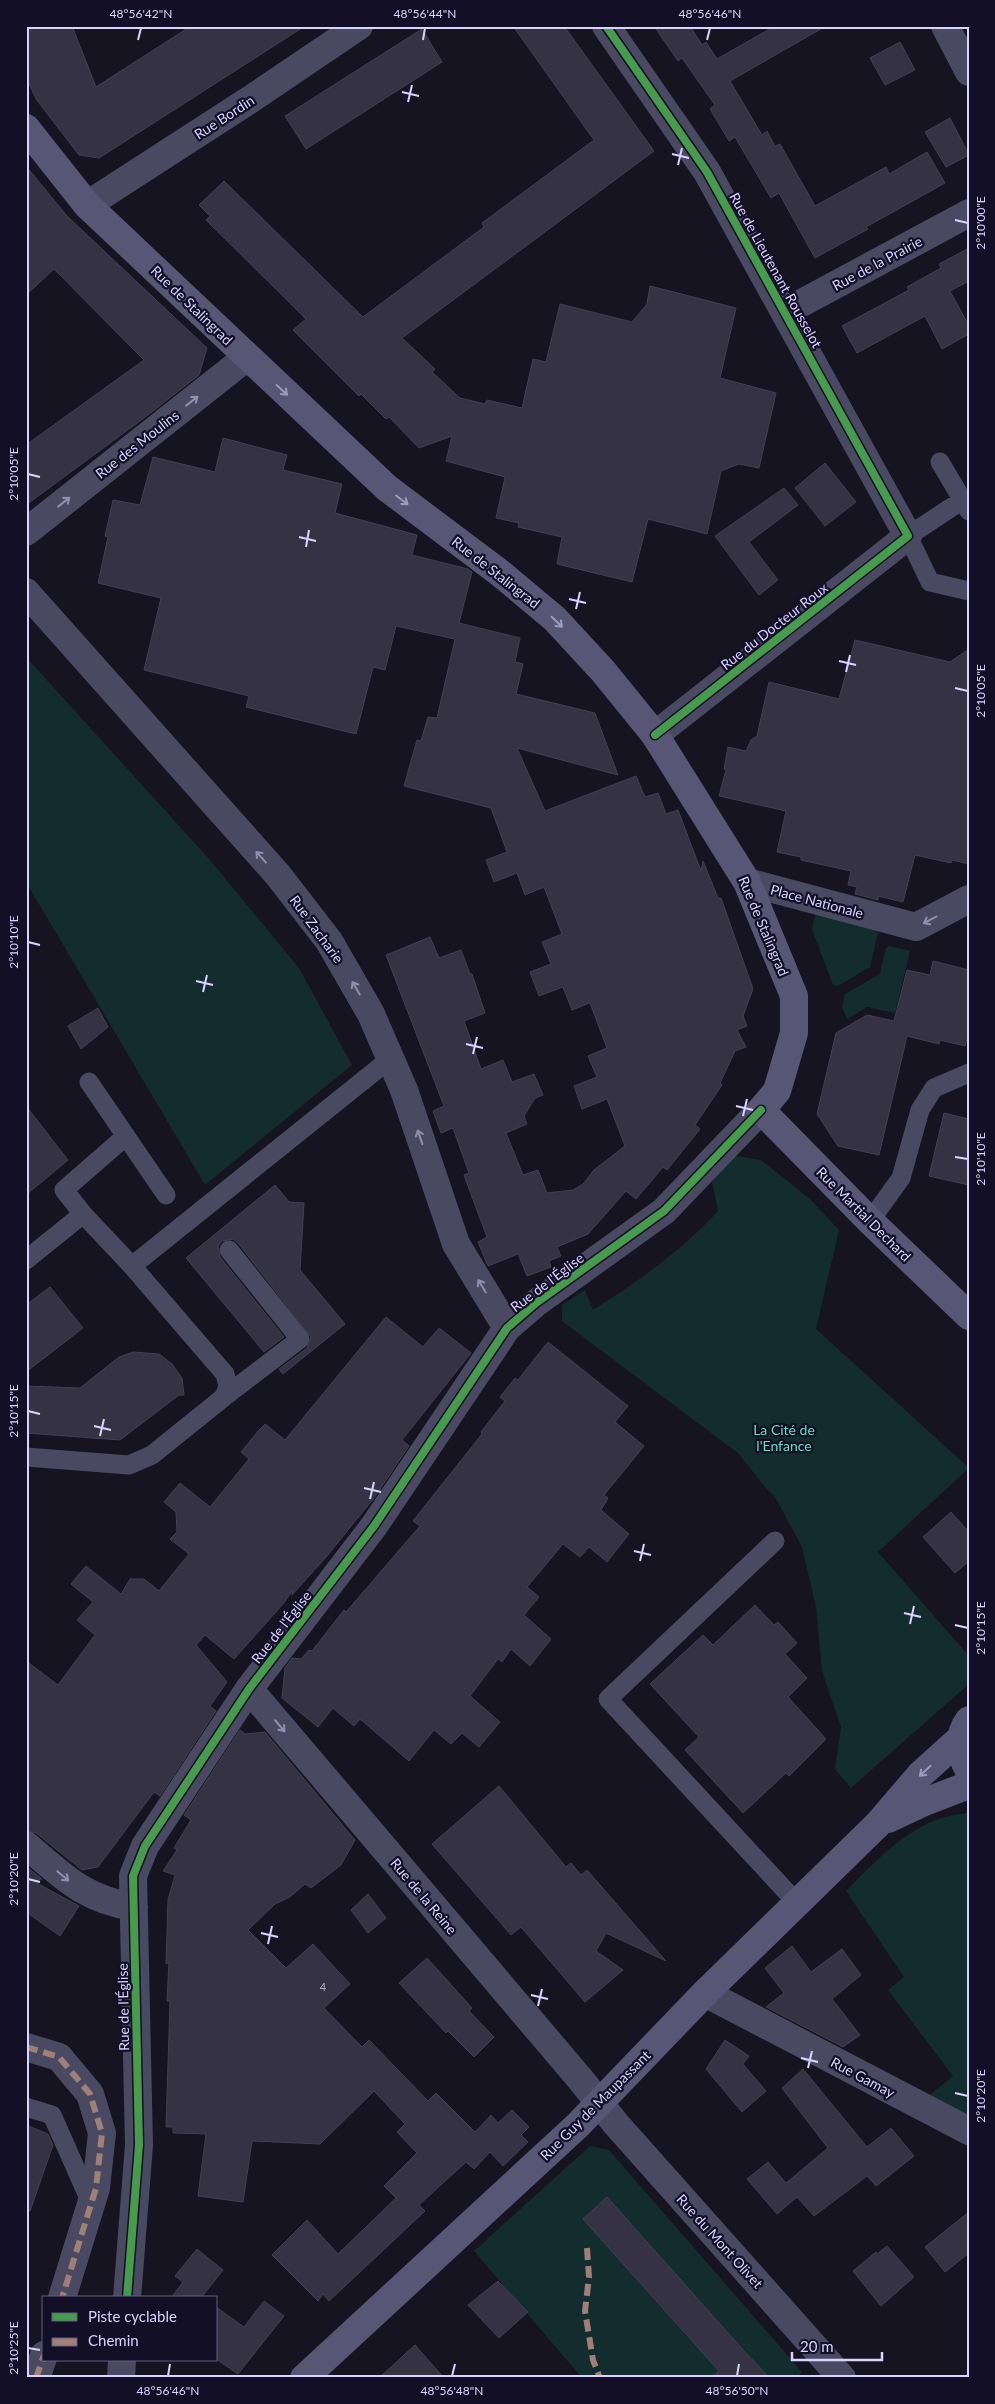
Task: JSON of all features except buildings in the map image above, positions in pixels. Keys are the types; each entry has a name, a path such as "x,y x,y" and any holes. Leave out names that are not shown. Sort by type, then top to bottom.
{"main road":[{"name":"Rue de Stalingrad","path":"26,128 87,205 387,488 500,574 555,619 603,671 655,735 747,882 794,996 794,1033 777,1091 761,1110"},
{"name":"Rue Martial Dechard","path":"761,1110 870,1221 969,1316"},
{"name":"Rue Guy de Maupassant","path":"304,2378 522,2177 599,2103 705,1993 878,1824 920,1775 965,1729"},
{"path":"965,1729 961,1750 969,1771"},
{"name":"Rue Guy de Maupassant","path":"878,1824 922,1803 969,1785"}],"street":[{"name":"Rue Bordin","path":"87,205 254,98 359,26"},
{"name":"Rue de Lieutenant Rousselot","path":"606,26 707,172 908,536"},
{"path":"945,26 969,72"},
{"name":"Rue de la Prairie","path":"785,312 969,213"},
{"name":"Rue des Moulins","path":"26,532 247,357"},
{"name":"Rue du Docteur Roux","path":"655,735 908,536"},
{"name":"Rue Zacharie","path":"26,592 278,876 329,941 372,1014 404,1090 456,1244 507,1328"},
{"name":"Place Nationale","path":"747,882 916,927 969,899"},
{"name":"Rue de l'Église","path":"127,2296 139,2145 133,1876 145,1846 249,1689 374,1526 507,1328 536,1303 664,1211 761,1110"},
{"name":"Rue de la Reine","path":"249,1689 599,2103"},
{"path":"26,1845 77,1888 111,1903 134,1907"},
{"name":"Rue Gamay","path":"705,1993 969,2131"},
{"path":"26,2047 59,2057 90,2094 102,2133 96,2188 63,2296"},
{"name":"Rue du Mont Olivet","path":"599,2103 842,2378"},
{"path":"36,2378 42,2361"},
{"path":"121,2378 122,2362"}],"lane":[{"path":"940,462 965,506 908,536 930,582 969,591"},
{"path":"132,1266 390,1059"},
{"path":"870,1221 902,1178 920,1110 934,1088 969,1073"},
{"path":"89,1082 166,1195"},
{"path":"126,1136 64,1190 83,1214 132,1266 225,1374 228,1386 224,1397"},
{"path":"26,1260 83,1214"},
{"path":"26,1457 129,1465 152,1456 224,1397 300,1339 230,1250"},
{"path":"775,1541 608,1699 797,1903"},
{"path":"26,2107 52,2115 92,2203"}],"green space":[{"path":"26,657 210,860 299,968 352,1065 205,1185 26,882"},
{"path":"817,908 871,922 878,933 870,967 838,986 833,985 812,929"},
{"path":"890,946 910,951 895,1013 867,1007 847,1019 842,1007 845,994 880,974 886,948"},
{"name":"La Cité de l'Enfance","path":"731,1155 761,1160 810,1199 839,1230 816,1329 969,1468 878,1552 969,1656 969,1684 851,1788 835,1769 841,1727 822,1671 816,1607 802,1547 775,1497 738,1453 562,1321 562,1305 585,1290 593,1310 659,1265 704,1226 718,1211 712,1182"},
{"path":"969,1813 969,2120 925,2099 953,2076 888,1990 904,1977 846,1891 886,1852 916,1830 950,1816"},
{"path":"590,2146 609,2150 802,2372 796,2378 582,2378 474,2251"}],"marked path":[{"path":"26,2047 59,2057 90,2094 102,2133 96,2188 63,2296"},
{"path":"587,2248 589,2277 585,2311 593,2360 600,2378"},
{"path":"36,2378 42,2361"}],"cycle path":[{"path":"606,26 707,172 908,536 655,735"},
{"path":"127,2296 139,2145 133,1876 145,1846 249,1689 374,1526 507,1328 536,1303 664,1211 761,1110"}]}
